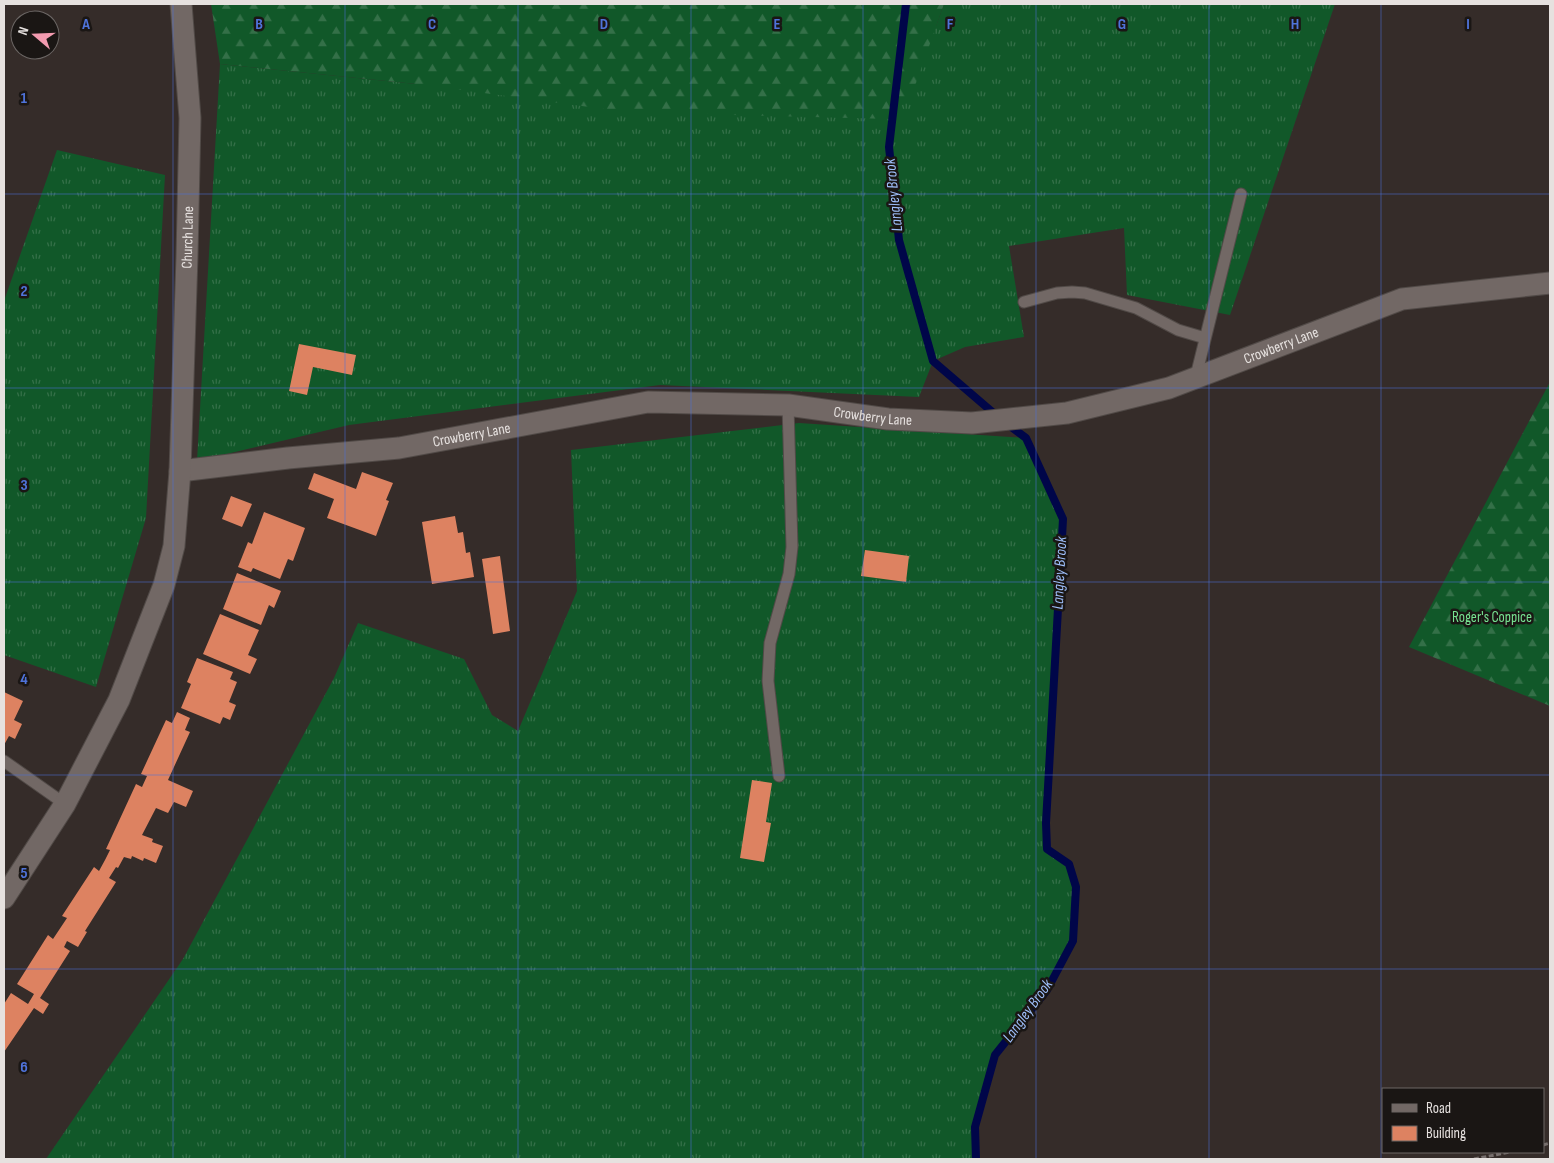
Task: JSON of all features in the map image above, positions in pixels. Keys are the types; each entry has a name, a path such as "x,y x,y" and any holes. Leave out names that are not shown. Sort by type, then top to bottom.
{"street":[{"name":"Church Lane","path":"4,898 65,804 120,700 164,585 174,546 180,471 188,256 190,118 181,4"},
{"name":"Crowberry Lane","path":"180,471 288,458 399,448 648,402 788,405 888,419 972,423 1067,413 1169,388 1196,376 1240,362 1402,299 1550,283"}],"lane":[{"path":"1196,376 1240,194"},
{"path":"1024,302 1057,293 1086,293 1136,308 1178,330 1206,338"},
{"path":"779,776 768,681 770,643 789,574 792,546 788,405"},
{"path":"4,761 65,804"}],"path":[{"path":"1474,1159 1505,1153"}],"green space":[{"path":"211,4 944,4 916,83 892,119 612,110 416,84 220,64"},
{"path":"944,4 1335,4 1230,315 1127,295 1124,228 1009,246 1024,337 965,347 933,361 919,397 660,385 349,425 197,461 220,64 416,84 936,26"},
{"path":"57,150 165,175 146,518 96,687 4,655 4,301"},
{"name":"Roger's Coppice","path":"1550,382 1550,706 1409,647"},
{"path":"799,423 1026,438 1063,519 1047,849 1069,864 1076,887 1073,941 1047,990 995,1055 975,1127 976,1159 46,1159 183,959 334,678 358,623 464,659 492,715 518,731 577,591 571,450"}],"building":[{"path":"299,344 356,355 352,375 313,367 307,395 289,391"},
{"path":"362,472 393,483 386,500 389,501 376,536 327,518 334,499 308,489 314,473 356,489"},
{"path":"231,496 252,504 242,527 222,519"},
{"path":"264,512 305,528 293,561 288,559 280,579 253,568 251,572 238,567 248,542 252,544"},
{"path":"455,516 458,533 463,532 466,553 470,552 474,577 432,584 422,522"},
{"path":"865,550 909,556 906,582 861,576"},
{"path":"500,556 510,631 493,634 482,559"},
{"path":"237,573 281,591 274,608 269,605 261,625 223,609"},
{"path":"220,614 259,630 248,655 257,659 250,674 203,654"},
{"path":"197,658 233,672 230,679 237,682 229,702 236,705 230,720 223,717 220,724 181,708 191,684 187,682"},
{"path":"4,692 23,701 14,720 22,724 15,739 9,736 4,745"},
{"path":"177,712 190,718 185,730 190,732 168,780 193,791 186,807 174,802 168,813 156,808 142,835 153,839 152,842 163,846 156,863 144,858 143,861 132,856 131,859 124,857 118,868 116,867 109,878 116,882 85,931 87,932 78,947 67,941 64,947 70,951 40,998 49,1004 43,1014 34,1008 4,1052 4,1004 11,993 28,1004 34,994 17,984 48,935 53,939 67,918 62,916 94,867 99,871 110,850 106,849 136,784 142,787 147,776 141,774 166,720 172,723"},
{"path":"752,780 772,783 766,822 771,823 764,862 740,858"}],"waterway":[{"name":"Langley Brook","path":"906,4 889,147 899,240 933,361 997,416"},
{"name":"Langley Brook","path":"976,1159 975,1127 995,1055 1047,990 1073,941 1076,887 1069,864 1047,849 1046,823 1063,519 1026,438 1006,423"}]}
